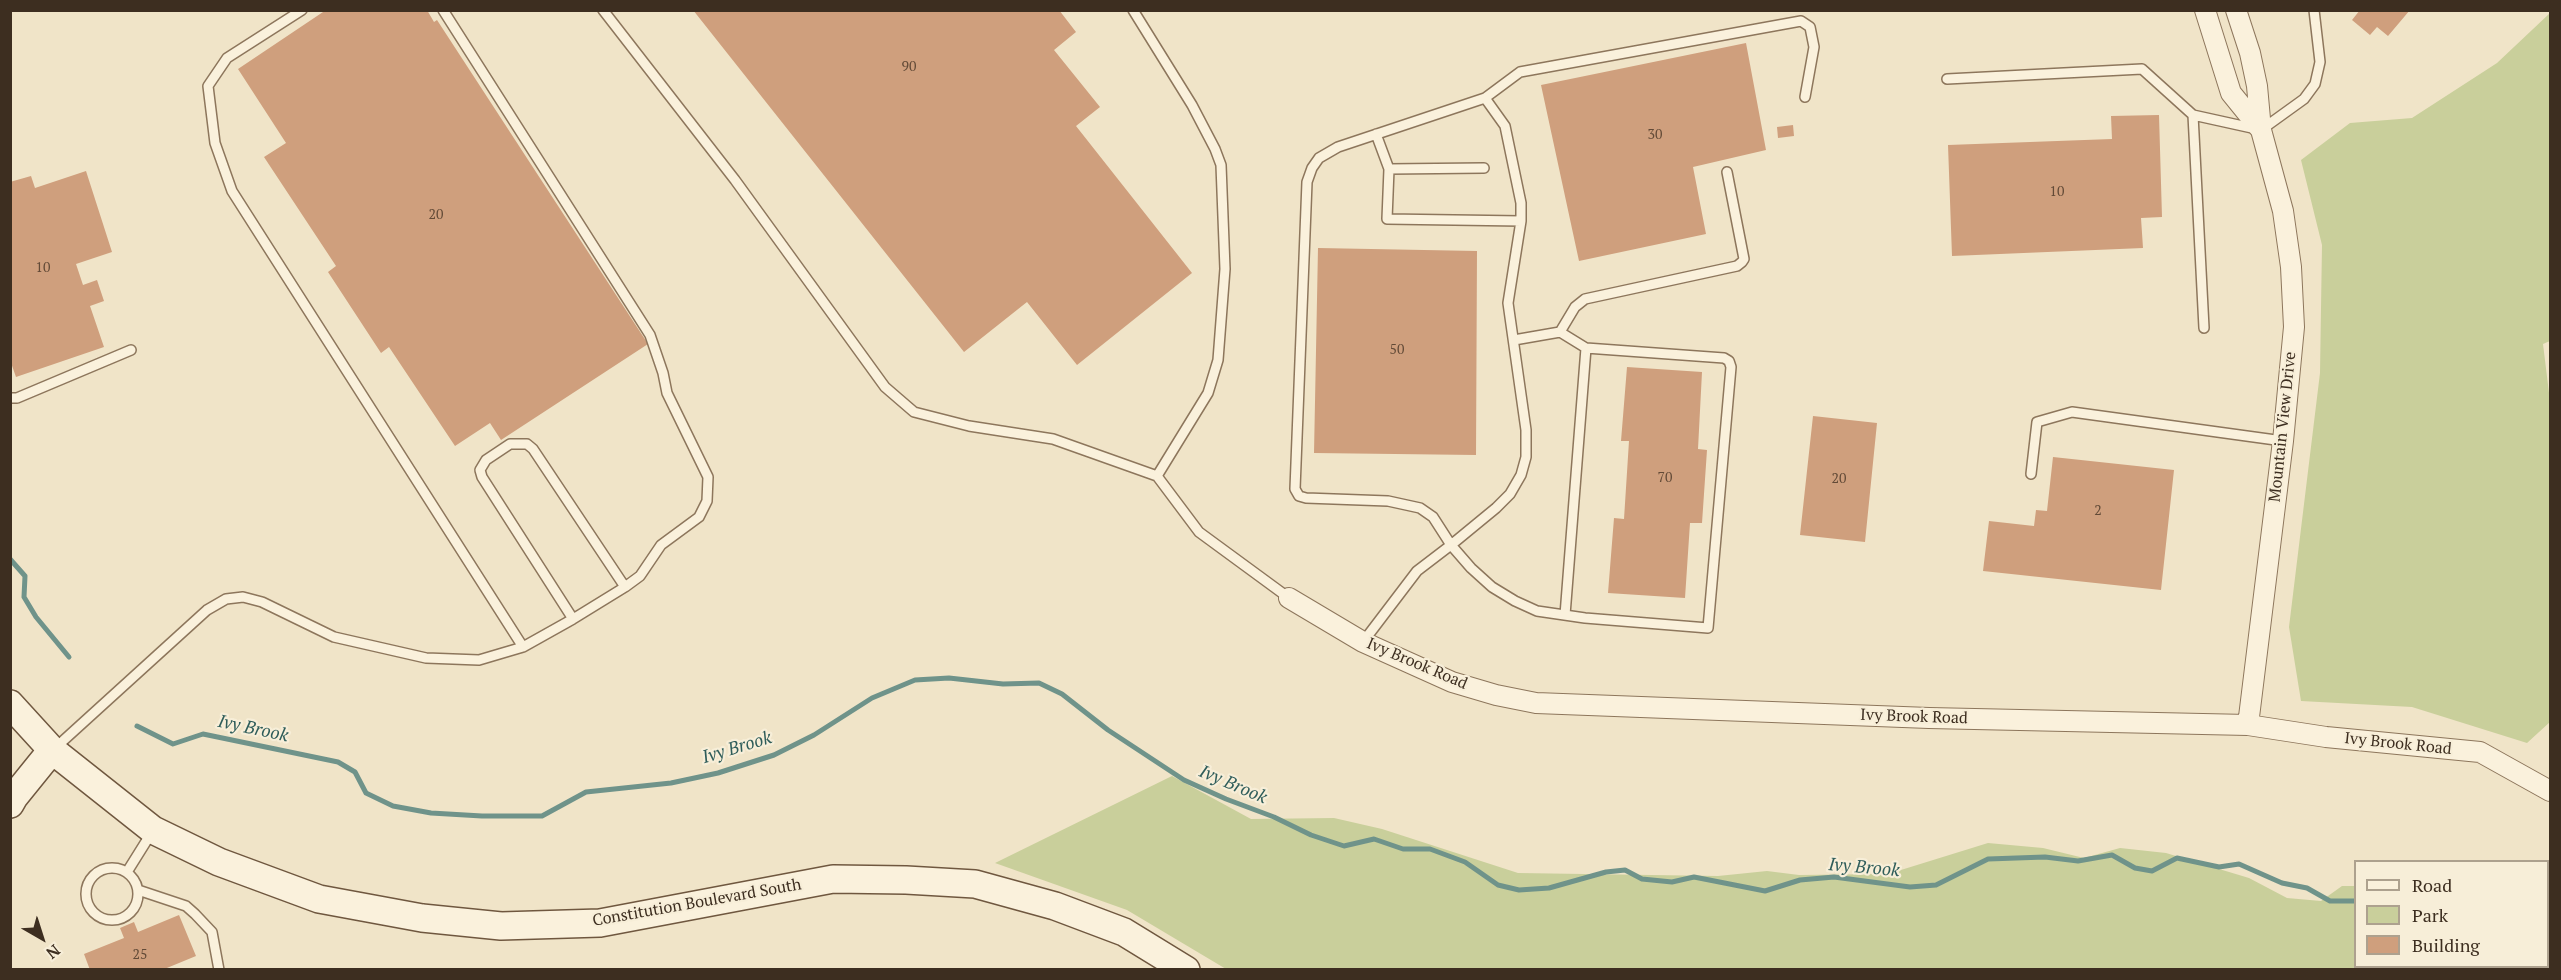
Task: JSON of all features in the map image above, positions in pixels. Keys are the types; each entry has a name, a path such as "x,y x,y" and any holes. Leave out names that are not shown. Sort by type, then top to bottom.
{"main road":[{"name":"Constitution Boulevard South","path":"10,704 52,750 153,830 219,862 319,899 422,918 501,926 600,923 833,879 906,879 975,884 1054,906 1124,932 1186,969"},
{"path":"12,799 52,750"}],"street":[{"name":"Mountain View Drive","path":"2205,10 2231,93 2260,130"},
{"name":"Mountain View Drive","path":"2236,10 2250,53 2257,86 2260,130 2283,211 2291,267 2294,327 2283,441 2248,725"},
{"name":"Ivy Brook Road","path":"1289,598 1363,642 1452,682 1496,695 1536,703 1929,718 2248,725 2326,737 2480,752 2550,791"}],"lane":[{"path":"302,10 226,58 207,86 215,143 232,191 523,647"},
{"path":"52,750 207,610 226,599 243,597 262,602 334,637 426,658 479,660 523,647 573,620 625,587 640,576 660,545 699,517 706,501 708,477 667,393 650,335 443,10"},
{"path":"603,10 735,180 885,387 914,412 969,426 1053,439 1157,476 1199,532 1289,598"},
{"path":"1133,10 1192,105 1221,165 1226,269 1218,360 1208,393 1157,476"},
{"path":"1947,80 2142,69 2193,115 2260,130 2304,99 2315,84 2320,62 2314,10"},
{"path":"1514,340 1560,332 1586,348 1724,358 1729,361 1731,367 1708,628 1537,611 1492,587 1451,545 1433,517 1420,508 1388,501 1299,496 1295,489 1307,182 1319,158 1338,147 1485,98 1520,72 1801,21 1810,27 1814,47 1805,97"},
{"path":"1363,642 1418,571 1496,508 1509,494 1521,475 1526,457 1526,430 1508,303 1521,221 1518,180 1505,126 1485,98"},
{"path":"2193,115 2204,328"},
{"path":"1376,134 1389,169 1387,219 1521,221"},
{"path":"1389,169 1484,168"},
{"path":"1560,332 1575,307 1585,299 1737,266 1742,262 1727,172"},
{"path":"1565,615 1586,348"},
{"path":"10,398 17,398 131,350"},
{"path":"2031,474 2037,422 2072,412 2283,441"},
{"path":"573,620 482,477 480,470 486,460 510,444 527,444 533,449 625,587"},
{"path":"127,872 153,830"},
{"path":"110,867 127,872 132,876 138,890 135,907 121,918 104,918 90,908 86,890 94,875 110,867"},
{"path":"138,890 186,906 195,914 212,932 219,969"}],"green space":[{"path":"2550,13 2550,341 2543,344 2550,401 2550,722 2527,743 2412,707 2301,701 2289,627 2320,373 2322,245 2301,160 2350,123 2412,118 2497,63"},
{"path":"1172,776 1251,819 1334,818 1382,829 1518,873 1718,876 1767,871 1799,875 1888,874 1988,843 2043,848 2084,858 2120,848 2166,853 2249,878 2287,898 2321,901 2342,886 2354,886 2354,968 2549,968 2550,876 2550,969 1226,969 1127,910 995,863"}],"building":[{"path":"326,10 427,10 434,22 437,20 648,344 501,440 490,423 455,446 389,347 381,353 328,272 336,266 264,157 286,143 238,69"},
{"path":"693,10 1059,10 1076,32 1054,50 1100,107 1076,126 1192,273 1077,365 1027,302 964,352"},
{"path":"2360,10 2410,10 2388,36 2377,27 2370,35 2352,20"},
{"path":"1746,43 1766,150 1693,167 1706,234 1579,261 1541,85"},
{"path":"2159,115 2162,217 2141,218 2143,248 1952,256 1948,145 2112,139 2111,116"},
{"path":"1793,125 1794,136 1778,138 1777,127"},
{"path":"86,171 112,252 76,264 83,285 97,280 104,301 90,306 104,347 16,377 10,360 10,182 31,176 35,188"},
{"path":"1318,248 1477,251 1476,455 1314,453"},
{"path":"1627,367 1702,372 1698,449 1707,450 1702,523 1690,523 1685,598 1608,593 1614,518 1624,519 1629,441 1621,441"},
{"path":"1813,416 1877,423 1865,542 1800,535"},
{"path":"2053,457 2174,470 2161,590 1983,571 1989,521 2034,526 2036,510 2047,511"},
{"path":"179,915 196,956 162,970 90,970 84,954 124,938 120,928 134,922 138,932"}],"waterway":[{"name":"Ivy Brook","path":"10,559 25,576 24,597 36,617 69,657"},
{"name":"Ivy Brook","path":"137,726 173,744 203,734 338,762 355,772 366,793 393,806 431,813 542,816 586,792 671,783 718,773 774,755 814,735 872,698 915,680 949,678 1003,684 1039,683 1062,694 1108,730 1184,780 1226,799 1274,817 1311,835 1344,846 1374,839 1403,849 1430,849 1465,862 1498,885 1519,890 1549,888 1606,872 1625,870 1642,879 1672,882 1694,877 1765,891 1800,880 1834,877 1910,887 1936,885 1988,859 2045,857 2078,861 2112,855 2135,868 2152,871 2177,858 2219,867 2239,864 2282,883 2307,888 2330,901 2354,901"}]}
